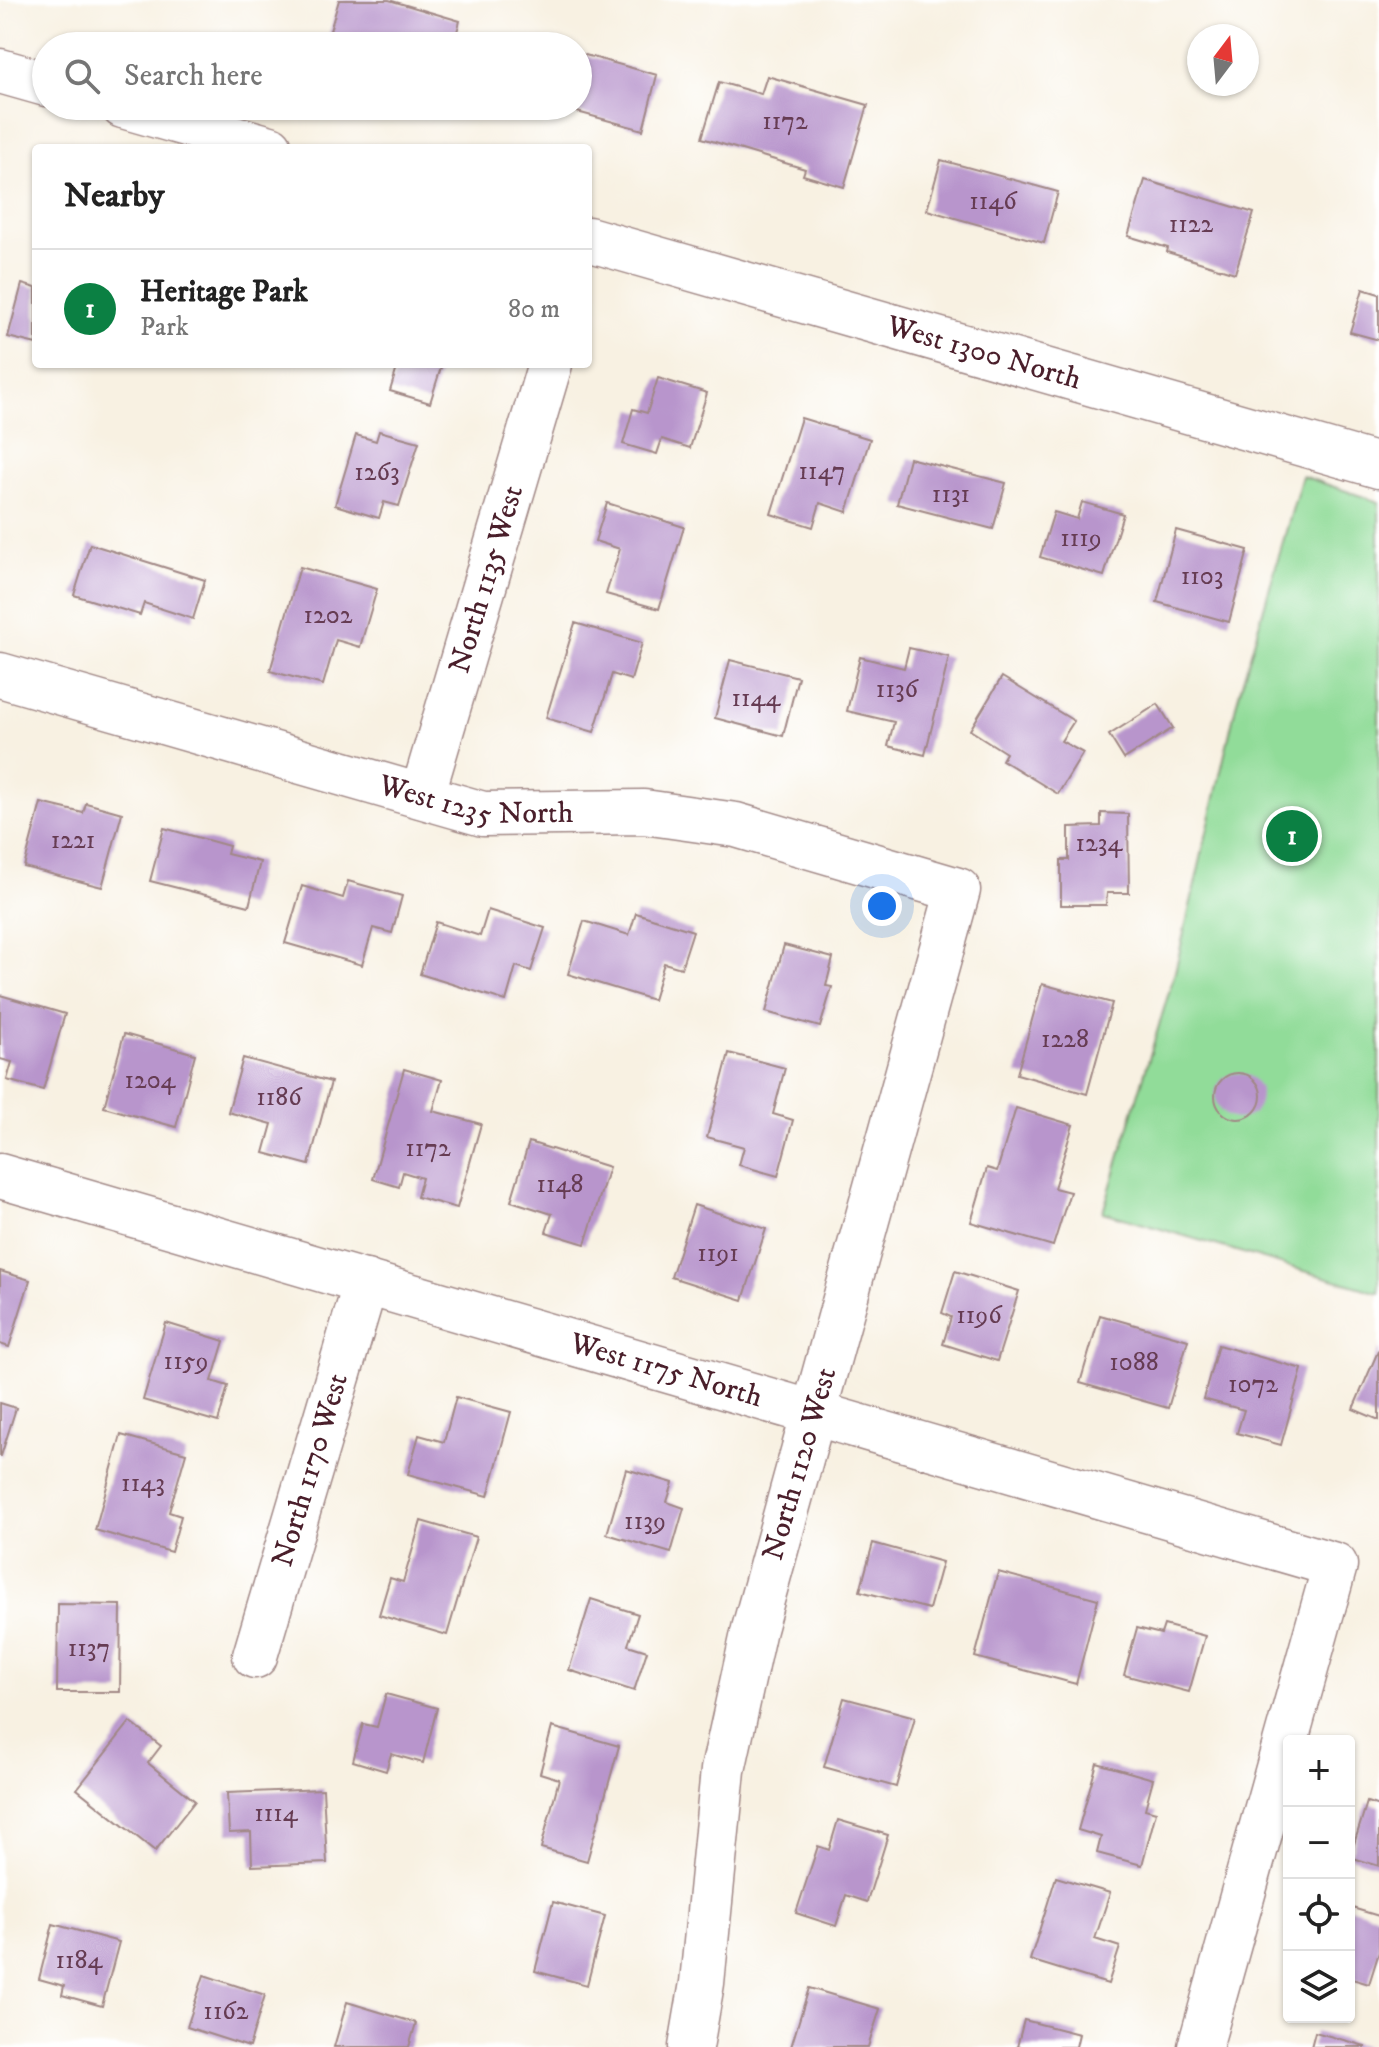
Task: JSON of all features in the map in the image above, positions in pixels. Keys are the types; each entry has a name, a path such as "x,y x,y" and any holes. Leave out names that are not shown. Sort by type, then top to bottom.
{"street":[{"path":"0,71 32,80"},
{"path":"172,120 256,144"},
{"name":"West 1300 North","path":"592,240 1379,466"},
{"name":"North 1135 West","path":"422,796 549,368"},
{"name":"West 1235 North","path":"0,675 483,814 644,812 736,825 958,890"},
{"name":"North 1120 West","path":"691,2047 702,1983 723,1770 754,1629 958,890"},
{"name":"West 1175 North","path":"0,1176 1335,1565 1200,2047"},
{"name":"North 1170 West","path":"255,1656 366,1282"}],"green space":[{"path":"1302,476 1379,502 1379,1293 1103,1212 1175,972 1237,701"}],"building":[{"path":"339,0 389,0 460,21 457,32 330,32"},
{"path":"592,57 657,75 643,130 592,116"},
{"path":"767,76 868,105 844,187 803,175 805,169 702,138 719,82 761,94"},
{"path":"941,160 1058,192 1044,243 927,210"},
{"path":"1145,180 1254,213 1235,273 1128,236"},
{"path":"22,284 32,287 32,343 8,337"},
{"path":"1363,289 1379,294 1379,340 1350,332"},
{"path":"397,368 441,368 430,403 390,391"},
{"path":"658,378 707,393 690,448 662,439 657,454 623,444 633,409 647,413"},
{"path":"801,418 870,439 847,512 820,503 813,527 771,514"},
{"path":"379,431 419,442 399,506 384,502 379,518 335,505 356,435 376,441"},
{"path":"909,458 1006,483 993,529 897,504"},
{"path":"1082,502 1123,514 1104,576 1040,557 1054,512 1077,519"},
{"path":"607,503 684,527 659,609 606,594 620,549 595,541"},
{"path":"1176,530 1248,550 1229,622 1157,602"},
{"path":"90,544 205,580 193,619 144,603 140,615 74,595"},
{"path":"300,567 377,589 360,647 336,640 323,685 270,671"},
{"path":"575,623 642,643 631,680 612,674 594,732 546,718"},
{"path":"909,648 949,657 925,755 888,746 894,722 847,711 860,657 904,668"},
{"path":"730,660 798,677 783,736 715,718"},
{"path":"1002,677 1074,721 1061,741 1083,753 1058,794 1002,760 1006,753 970,730"},
{"path":"1158,704 1173,728 1124,759 1109,735"},
{"path":"41,803 83,813 86,803 122,813 102,887 24,867"},
{"path":"1101,813 1128,814 1129,893 1107,893 1106,905 1061,905 1061,860 1069,860 1069,827 1101,826"},
{"path":"164,828 229,846 227,854 260,862 249,906 150,881"},
{"path":"348,881 402,896 392,933 373,928 362,965 285,943 302,886 343,898"},
{"path":"488,910 545,928 531,971 516,966 506,1001 420,974 436,922 480,936"},
{"path":"636,913 693,931 681,968 664,963 653,1000 568,974 584,921 629,935"},
{"path":"784,945 833,958 826,986 832,987 820,1027 766,1012"},
{"path":"1042,984 1112,1003 1087,1094 1017,1074"},
{"path":"0,995 65,1014 43,1090 7,1080 12,1062 0,1059"},
{"path":"124,1034 195,1054 176,1127 104,1107"},
{"path":"729,1053 785,1068 773,1114 793,1120 778,1176 739,1165 744,1147 707,1137"},
{"path":"243,1058 331,1082 309,1165 264,1153 272,1124 228,1112"},
{"path":"404,1069 442,1080 433,1111 481,1124 457,1208 417,1197 422,1178 403,1172 399,1187 373,1179"},
{"path":"1238,1073 1255,1079 1261,1096 1255,1113 1238,1119 1221,1113 1215,1096 1221,1079"},
{"path":"1016,1108 1073,1125 1054,1188 1070,1192 1053,1246 971,1222 987,1168 997,1171"},
{"path":"529,1142 609,1167 585,1244 546,1232 552,1214 511,1201"},
{"path":"694,1205 766,1229 743,1300 671,1277"},
{"path":"0,1271 30,1280 9,1347 0,1344"},
{"path":"955,1271 1019,1291 997,1361 943,1344 951,1317 942,1313"},
{"path":"1100,1315 1188,1340 1168,1408 1080,1383"},
{"path":"166,1323 224,1341 212,1381 228,1386 218,1422 143,1400"},
{"path":"1218,1345 1302,1369 1281,1445 1237,1433 1244,1410 1203,1399"},
{"path":"1379,1349 1379,1420 1353,1409"},
{"path":"456,1397 511,1412 488,1496 408,1474 419,1435 444,1442"},
{"path":"0,1403 16,1408 1,1456 0,1456"},
{"path":"121,1435 186,1453 169,1512 181,1516 171,1552 95,1530"},
{"path":"626,1469 673,1483 667,1502 684,1508 671,1553 607,1534"},
{"path":"421,1521 476,1537 447,1635 379,1615 390,1578 403,1582"},
{"path":"873,1543 942,1562 929,1609 860,1591"},
{"path":"998,1572 1098,1599 1076,1684 975,1657"},
{"path":"591,1599 638,1614 628,1645 647,1651 634,1691 569,1670"},
{"path":"58,1604 121,1605 120,1692 57,1692"},
{"path":"1164,1625 1205,1636 1189,1692 1124,1675 1137,1628 1161,1634"},
{"path":"386,1694 437,1708 423,1763 391,1754 386,1771 353,1761 363,1724 377,1727"},
{"path":"844,1698 915,1717 896,1787 824,1767"},
{"path":"130,1722 161,1746 148,1763 195,1801 155,1851 77,1789"},
{"path":"552,1727 619,1746 587,1861 541,1848 559,1779 540,1773"},
{"path":"1097,1763 1153,1779 1145,1809 1156,1812 1142,1865 1097,1853 1101,1837 1078,1830"},
{"path":"323,1789 327,1863 252,1866 251,1832 229,1833 227,1793"},
{"path":"1367,1802 1379,1806 1379,1866 1355,1859 1355,1841"},
{"path":"838,1820 888,1835 867,1902 846,1895 836,1926 796,1913 818,1846 829,1850"},
{"path":"1056,1877 1110,1893 1095,1939 1120,1947 1108,1984 1030,1960"},
{"path":"553,1902 605,1916 587,1985 535,1971"},
{"path":"1355,1909 1379,1916 1379,1952 1369,1984 1355,1980"},
{"path":"53,1924 119,1942 102,2006 62,1995 64,1986 39,1979"},
{"path":"204,1975 265,1995 249,2047 187,2027"},
{"path":"809,1988 880,2009 868,2047 791,2047"},
{"path":"347,2002 416,2023 409,2047 334,2047"},
{"path":"1024,2020 1079,2034 1076,2047 1017,2047"},
{"path":"1315,2032 1365,2046 1365,2047 1311,2047"}],"place":[{"name":"Heritage Park","path":"1292,836"}]}
